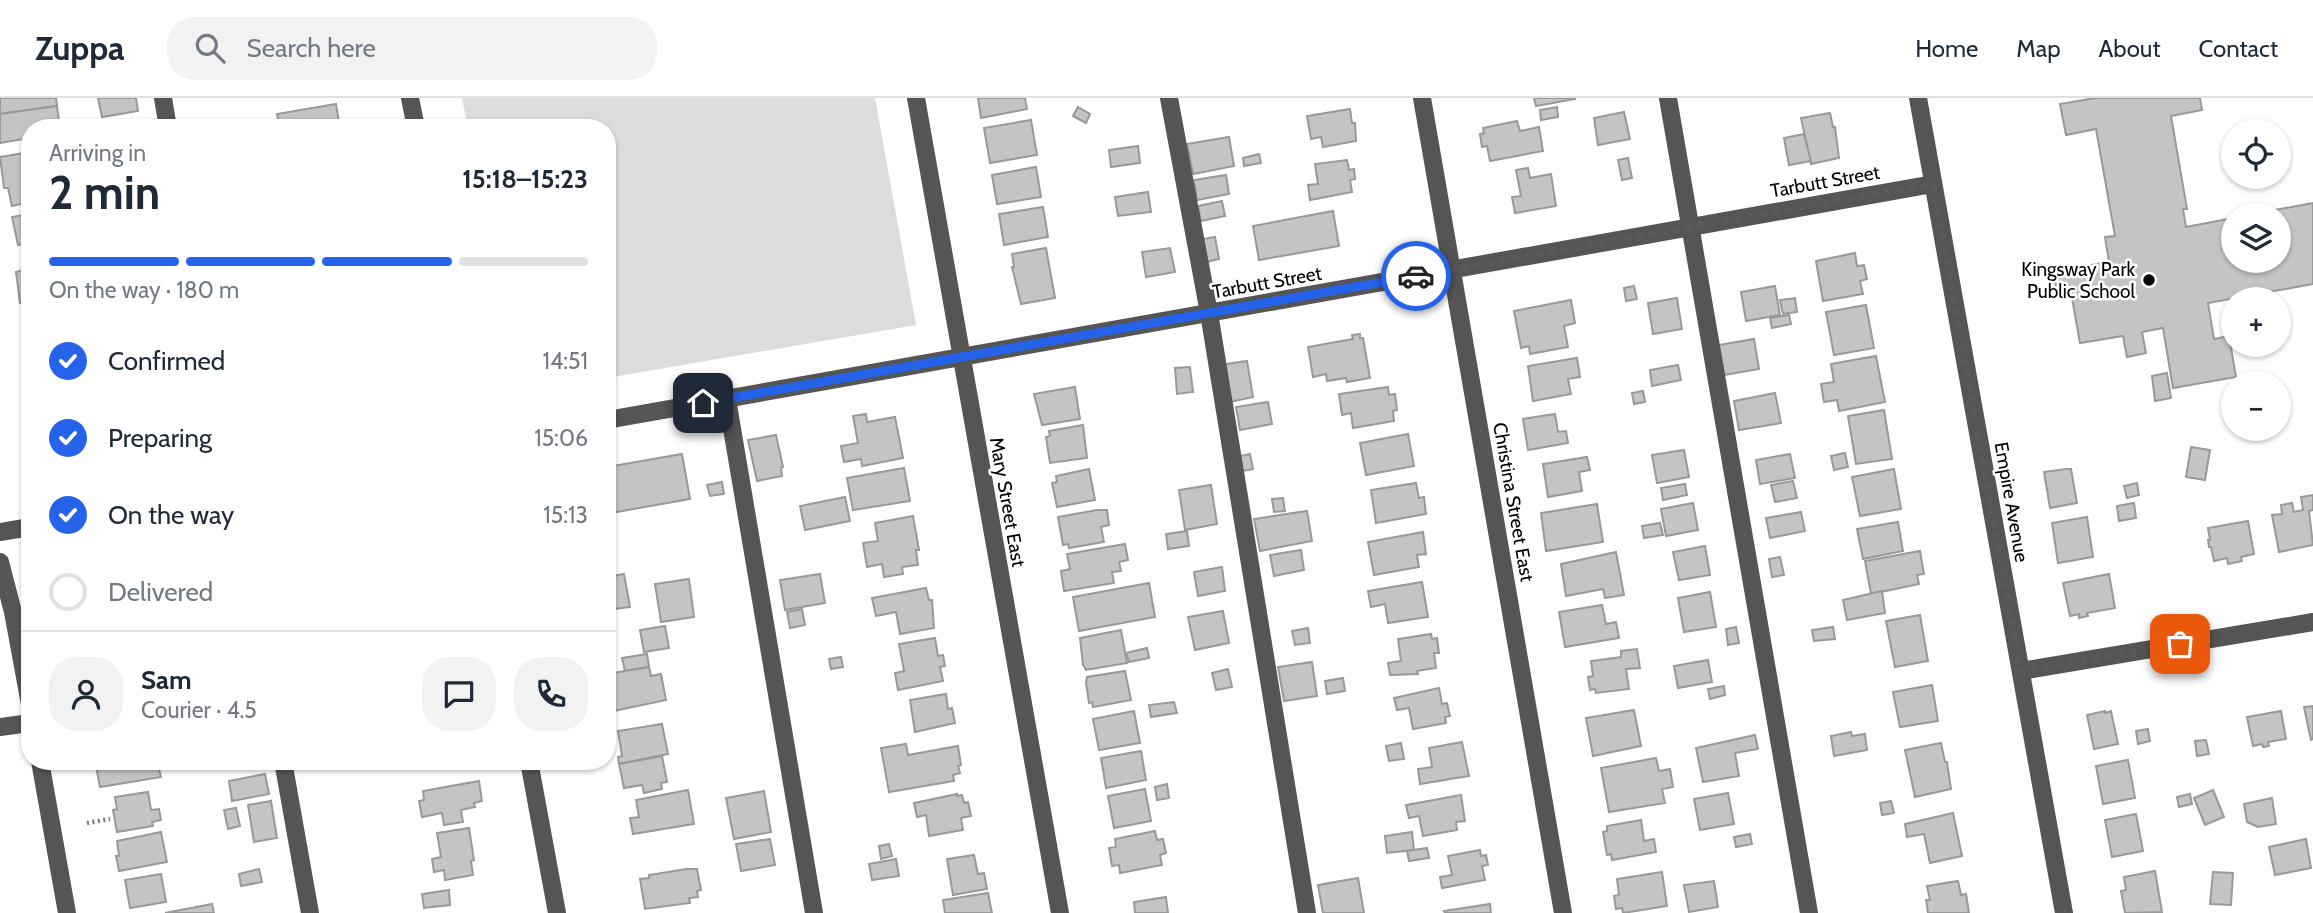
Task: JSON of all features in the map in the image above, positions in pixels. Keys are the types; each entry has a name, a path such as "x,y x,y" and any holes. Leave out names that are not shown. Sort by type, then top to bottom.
{"street":[{"path":"163,98 166,119"},
{"path":"410,98 414,119"},
{"name":"Mary Street East","path":"916,98 1060,913"},
{"path":"1169,98 1209,313 1307,913"},
{"name":"Christina Street East","path":"1422,98 1563,913"},
{"path":"1668,98 1810,913"},
{"name":"Empire Avenue","path":"1918,98 2064,913"},
{"name":"Tarbutt Street","path":"616,418 1933,184"},
{"path":"727,399 814,913"},
{"path":"0,532 21,528"},
{"path":"0,562 21,655"},
{"path":"2021,671 2313,621"},
{"path":"0,727 21,724"},
{"path":"42,770 67,913"},
{"path":"285,770 310,913"},
{"path":"531,770 557,913"}],"path":[{"path":"87,824 110,819"}],"shaded area":[{"path":"462,98 875,98 916,325 616,376 616,119 466,119"}],"building":[{"path":"0,98 56,98 57,106 0,114"},
{"path":"98,98 136,98 138,111 102,117"},
{"path":"978,98 1025,98 1027,109 981,118"},
{"path":"1534,98 1575,98 1575,99 1536,106"},
{"path":"2095,98 2200,98 2202,110 2171,116 2187,209 2183,209 2186,227 2221,220 2221,273 2291,273 2291,207 2313,203 2313,284 2291,288 2221,287 2221,301 2208,303 2214,339 2221,338 2221,357 2233,357 2235,371 2221,371 2221,380 2173,388 2163,328 2142,332 2146,353 2127,357 2123,336 2080,343 2072,298 2060,295 2055,281 2067,269 2109,262 2105,237 2115,236 2096,129 2066,135 2060,104"},
{"path":"336,104 338,119 278,119 277,114"},
{"path":"57,106 59,119 21,119 21,140 0,143 0,114"},
{"path":"1078,107 1090,114 1086,123 1073,116"},
{"path":"1557,107 1558,117 1541,120 1540,110"},
{"path":"1350,109 1352,123 1355,123 1356,141 1323,147 1321,137 1311,139 1307,116"},
{"path":"1624,112 1630,139 1598,145 1594,118"},
{"path":"1830,113 1835,127 1839,158 1811,164 1801,118"},
{"path":"1031,120 1037,155 990,163 984,128"},
{"path":"1517,121 1520,131 1539,127 1543,151 1490,161 1487,146 1482,147 1480,134 1484,133 1483,128"},
{"path":"1804,134 1811,161 1789,165 1784,138"},
{"path":"1229,137 1234,166 1193,174 1187,144"},
{"path":"1138,146 1140,163 1111,167 1109,150"},
{"path":"21,154 21,204 12,206 8,188 4,188 0,157"},
{"path":"1259,154 1261,163 1244,166 1243,158"},
{"path":"1628,158 1632,178 1622,180 1618,160"},
{"path":"1347,160 1349,170 1354,169 1355,179 1350,180 1352,192 1310,200 1308,185 1318,184 1315,164"},
{"path":"1036,167 1041,197 997,204 992,175"},
{"path":"1528,168 1530,178 1551,174 1556,206 1515,213 1512,197 1521,196 1516,170"},
{"path":"1226,175 1229,194 1197,200 1194,180"},
{"path":"1148,192 1151,212 1118,216 1115,197"},
{"path":"1222,201 1225,216 1201,221 1198,206"},
{"path":"1043,207 1048,237 1004,245 999,214"},
{"path":"1333,211 1339,246 1259,260 1253,226"},
{"path":"21,216 21,244 18,245 12,217"},
{"path":"1215,237 1219,259 1202,263 1197,240"},
{"path":"1046,248 1055,298 1021,304 1012,267 1012,254"},
{"path":"1170,248 1175,272 1146,277 1142,252"},
{"path":"1855,253 1857,266 1864,265 1867,279 1860,281 1863,294 1823,301 1816,261"},
{"path":"21,271 20,303 16,272"},
{"path":"1634,286 1637,299 1626,301 1624,288"},
{"path":"1775,286 1780,315 1746,321 1741,292"},
{"path":"1677,298 1682,329 1653,334 1648,303"},
{"path":"1795,298 1797,312 1783,314 1780,300"},
{"path":"1571,300 1575,323 1564,326 1568,347 1530,354 1529,346 1521,348 1514,311"},
{"path":"1866,305 1874,348 1834,355 1826,312"},
{"path":"1789,315 1791,324 1772,328 1770,318"},
{"path":"1360,334 1370,378 1347,382 1346,378 1327,381 1326,374 1313,377 1308,347 1353,339 1352,335"},
{"path":"1754,339 1759,369 1724,375 1719,345"},
{"path":"1876,356 1885,402 1839,411 1837,400 1824,402 1821,384 1834,382 1831,364"},
{"path":"1577,358 1580,377 1568,379 1571,394 1533,401 1528,366"},
{"path":"1247,361 1253,397 1225,403 1219,365"},
{"path":"1678,365 1681,380 1652,386 1650,370"},
{"path":"1190,367 1193,392 1177,394 1175,368"},
{"path":"2167,373 2171,398 2155,401 2152,376"},
{"path":"1075,387 1080,419 1042,425 1034,394"},
{"path":"1388,387 1389,395 1395,394 1397,410 1393,411 1394,421 1353,428 1351,413 1342,415 1339,394"},
{"path":"1643,391 1645,402 1634,404 1632,393"},
{"path":"1775,393 1781,423 1739,430 1734,401"},
{"path":"1268,402 1272,424 1240,430 1236,407"},
{"path":"1884,410 1892,459 1856,464 1848,416"},
{"path":"866,414 867,422 895,417 903,458 862,466 861,459 844,462 841,446 858,443 853,416"},
{"path":"1555,414 1558,432 1566,431 1568,443 1528,450 1523,419"},
{"path":"1083,425 1087,458 1050,463 1046,437 1050,436 1049,431"},
{"path":"1408,434 1414,466 1366,475 1360,443"},
{"path":"776,435 783,467 782,476 757,481 748,440"},
{"path":"2191,447 2210,450 2205,480 2186,477"},
{"path":"1684,450 1689,477 1657,483 1652,455"},
{"path":"1845,453 1848,467 1834,470 1831,456"},
{"path":"682,454 690,499 616,512 616,465"},
{"path":"1250,454 1253,469 1238,472 1236,457"},
{"path":"1790,454 1795,478 1760,484 1756,460"},
{"path":"1587,457 1590,470 1579,472 1582,491 1548,497 1543,464"},
{"path":"904,468 910,501 853,510 847,478"},
{"path":"1089,469 1095,500 1057,507 1052,483 1057,482 1056,476"},
{"path":"1894,469 1901,509 1860,516 1852,477"},
{"path":"2071,469 2077,503 2050,508 2044,472"},
{"path":"1793,481 1797,498 1775,502 1771,485"},
{"path":"722,482 724,494 710,496 707,485"},
{"path":"1416,483 1419,498 1424,497 1426,514 1376,523 1371,490"},
{"path":"2137,483 2139,495 2127,498 2124,486"},
{"path":"1685,484 1687,495 1663,500 1661,488"},
{"path":"1211,485 1217,524 1185,530 1179,490"},
{"path":"2313,495 2313,510 2309,511 2313,545 2279,552 2272,515 2282,514 2281,505 2292,503 2294,512 2303,510 2301,497"},
{"path":"845,497 850,521 805,530 800,506"},
{"path":"1283,498 1285,511 1274,512 1272,499"},
{"path":"1693,503 1698,530 1666,536 1661,509"},
{"path":"2134,503 2136,518 2119,521 2117,506"},
{"path":"1597,504 1603,542 1546,551 1541,513"},
{"path":"1107,510 1109,525 1101,527 1104,542 1069,548 1068,544 1063,545 1058,517"},
{"path":"1307,511 1312,541 1260,551 1254,519"},
{"path":"1801,512 1805,531 1770,538 1766,518"},
{"path":"913,516 919,550 916,550 918,565 902,567 903,574 884,577 882,564 867,567 863,543 878,541 875,523"},
{"path":"2087,517 2093,557 2058,563 2052,523"},
{"path":"2248,521 2254,554 2241,557 2242,561 2228,564 2227,558 2214,561 2209,547 2208,528"},
{"path":"1898,522 1903,551 1863,559 1857,529"},
{"path":"1660,523 1663,535 1644,538 1642,526"},
{"path":"1187,531 1189,546 1168,549 1166,534"},
{"path":"1423,532 1426,554 1417,555 1419,567 1374,575 1368,542"},
{"path":"1125,544 1128,560 1119,562 1121,571 1112,572 1114,583 1064,591 1061,571 1070,569 1067,554"},
{"path":"1705,546 1710,575 1679,580 1673,552"},
{"path":"1301,550 1304,570 1274,576 1270,555"},
{"path":"1920,551 1924,574 1917,575 1919,584 1871,594 1865,561"},
{"path":"1616,552 1624,595 1605,598 1603,589 1566,596 1561,564"},
{"path":"1780,557 1784,575 1772,577 1769,559"},
{"path":"1222,567 1225,591 1198,596 1194,572"},
{"path":"624,574 630,607 616,609 616,575"},
{"path":"820,574 825,603 785,610 780,580"},
{"path":"2109,574 2115,608 2087,613 2088,616 2079,618 2079,614 2070,616 2063,583"},
{"path":"689,579 694,617 661,622 655,584"},
{"path":"1422,582 1428,617 1388,623 1385,604 1371,607 1368,591"},
{"path":"1149,583 1155,617 1079,631 1073,597"},
{"path":"926,588 929,600 932,600 934,628 900,634 896,612 876,616 872,598"},
{"path":"1882,591 1885,613 1847,620 1843,600"},
{"path":"1710,592 1716,627 1684,632 1678,598"},
{"path":"1602,605 1606,624 1616,622 1619,638 1565,647 1559,612"},
{"path":"802,609 805,625 790,628 787,612"},
{"path":"1223,611 1229,643 1195,650 1188,617"},
{"path":"1920,615 1928,661 1895,667 1886,621"},
{"path":"665,626 669,648 644,652 640,630"},
{"path":"1736,627 1739,643 1728,645 1726,629"},
{"path":"1833,627 1835,639 1814,641 1812,630"},
{"path":"1308,628 1310,643 1295,645 1292,631"},
{"path":"1121,630 1127,663 1086,670 1080,638"},
{"path":"1431,634 1432,639 1437,638 1439,653 1434,653 1436,668 1417,671 1418,674 1390,675 1388,663 1401,661 1398,639"},
{"path":"935,638 938,656 943,655 945,666 940,667 943,681 898,690 895,673 904,671 899,644"},
{"path":"1147,648 1149,658 1129,662 1126,653"},
{"path":"1637,649 1640,668 1626,669 1629,689 1596,693 1595,689 1590,690 1588,677 1593,676 1591,661 1621,657 1621,651"},
{"path":"647,654 649,667 625,671 622,658"},
{"path":"841,657 843,667 831,669 829,659"},
{"path":"1708,660 1712,682 1678,688 1674,666"},
{"path":"1312,662 1317,696 1284,701 1278,667"},
{"path":"649,667 651,676 661,674 666,700 616,711 616,672"},
{"path":"1228,669 1232,687 1216,690 1212,673"},
{"path":"1125,671 1131,700 1093,707 1092,702 1089,703 1087,677"},
{"path":"1343,678 1345,691 1327,694 1325,681"},
{"path":"1932,685 1938,721 1900,727 1893,692"},
{"path":"1724,686 1725,695 1710,699 1708,689"},
{"path":"1439,688 1442,704 1447,703 1450,716 1445,717 1446,723 1413,729 1409,708 1397,710 1394,698"},
{"path":"946,694 948,709 952,708 955,723 915,732 910,700"},
{"path":"1174,702 1177,713 1151,717 1149,705"},
{"path":"2313,706 2313,739 2311,740 2304,707"},
{"path":"1634,710 1641,746 1593,756 1586,718"},
{"path":"1134,711 1140,743 1099,750 1093,719"},
{"path":"2111,711 2118,744 2094,749 2087,715"},
{"path":"2281,711 2286,739 2268,742 2269,746 2253,746 2247,717"},
{"path":"662,724 668,754 619,764 618,757 622,756 618,731"},
{"path":"2148,729 2150,741 2138,744 2136,731"},
{"path":"1851,732 1852,736 1865,734 1867,750 1834,756 1831,736"},
{"path":"1755,735 1758,749 1735,753 1739,776 1703,782 1696,748"},
{"path":"2206,740 2209,754 2197,756 2195,741"},
{"path":"1462,742 1469,776 1420,784 1418,769 1432,767 1429,748"},
{"path":"1401,743 1404,759 1389,761 1386,746"},
{"path":"1941,743 1951,789 1915,797 1905,750"},
{"path":"906,744 908,755 958,746 960,773 953,775 954,781 889,792 881,748"},
{"path":"1141,751 1146,780 1106,788 1101,758"},
{"path":"662,756 667,782 661,783 662,789 644,793 642,785 624,788 619,764"},
{"path":"1656,758 1659,771 1670,769 1673,787 1662,789 1665,803 1609,812 1601,768"},
{"path":"2128,760 2135,798 2103,804 2096,766"},
{"path":"97,770 159,770 161,777 100,787"},
{"path":"265,774 269,794 232,801 229,781"},
{"path":"479,781 482,801 474,803 475,807 461,810 463,822 444,825 442,813 422,817 419,801 424,800 423,791"},
{"path":"1167,784 1169,798 1157,800 1155,787"},
{"path":"1145,789 1151,821 1114,828 1108,796"},
{"path":"688,790 694,824 633,834 630,818 639,817 636,800"},
{"path":"2213,790 2224,817 2205,825 2194,798"},
{"path":"764,791 771,832 734,839 726,798"},
{"path":"148,792 151,810 159,809 161,820 152,822 153,826 117,832 113,810 117,809 115,797"},
{"path":"1728,793 1734,824 1700,830 1694,799"},
{"path":"2190,794 2192,804 2179,807 2177,797"},
{"path":"962,795 964,803 968,802 971,816 961,818 963,830 929,836 926,815 917,817 914,803"},
{"path":"1461,795 1465,821 1456,822 1457,830 1423,836 1419,816 1409,818 1406,805"},
{"path":"2272,798 2276,824 2258,827 2247,822 2244,804"},
{"path":"271,801 277,838 254,842 248,805"},
{"path":"1891,801 1894,813 1882,815 1880,803"},
{"path":"236,808 240,826 228,829 224,810"},
{"path":"1953,813 1962,856 1930,863 1924,834 1907,837 1905,824"},
{"path":"2136,814 2143,851 2112,857 2105,820"},
{"path":"1641,820 1644,841 1654,839 1656,852 1612,860 1611,854 1607,855 1603,832 1607,831 1607,826"},
{"path":"469,828 474,860 471,861 473,875 445,880 444,870 434,872 432,859 441,857 437,833"},
{"path":"1155,831 1157,840 1163,839 1166,853 1160,855 1162,865 1120,873 1119,865 1112,866 1109,848 1116,847 1115,839"},
{"path":"161,832 167,862 119,871 117,841"},
{"path":"1412,832 1414,850 1387,853 1385,836"},
{"path":"1750,834 1752,844 1736,847 1734,837"},
{"path":"770,839 775,865 741,871 736,844"},
{"path":"2306,839 2311,868 2275,875 2269,847"},
{"path":"889,844 892,856 881,859 879,846"},
{"path":"1427,848 1429,858 1409,861 1407,851"},
{"path":"1480,850 1481,856 1486,855 1488,865 1482,866 1485,880 1442,888 1440,877 1452,875 1448,856"},
{"path":"974,855 978,874 984,873 987,889 953,895 947,859"},
{"path":"896,859 899,876 872,880 869,864"},
{"path":"259,869 262,882 241,886 239,874"},
{"path":"697,869 701,890 697,891 698,897 689,898 690,903 645,909 640,879"},
{"path":"2155,871 2162,912 2125,913 2121,891 2126,890 2124,877"},
{"path":"1662,872 1667,906 1623,913 1622,908 1616,909 1614,896 1619,895 1617,879"},
{"path":"2213,872 2233,873 2231,905 2210,904"},
{"path":"161,874 166,902 130,908 125,880"},
{"path":"1358,878 1364,913 1323,913 1318,885"},
{"path":"1714,881 1718,907 1689,912 1684,885"},
{"path":"1958,881 1961,895 1966,894 1969,913 1928,913 1926,900 1930,900 1927,886"},
{"path":"449,890 450,905 424,908 422,894"},
{"path":"988,893 992,913 945,913 943,900"},
{"path":"1166,897 1168,913 1135,913 1134,902"},
{"path":"212,904 214,913 165,913"},
{"path":"1490,904 1491,913 1444,911"}],"way so far":[{"path":"1416,276 1933,184 2021,671 2180,644"}],"place":[{"name":"Kingsway Park Public School","path":"2149,280"}],"route":[{"path":"703,403 1416,276"}]}
